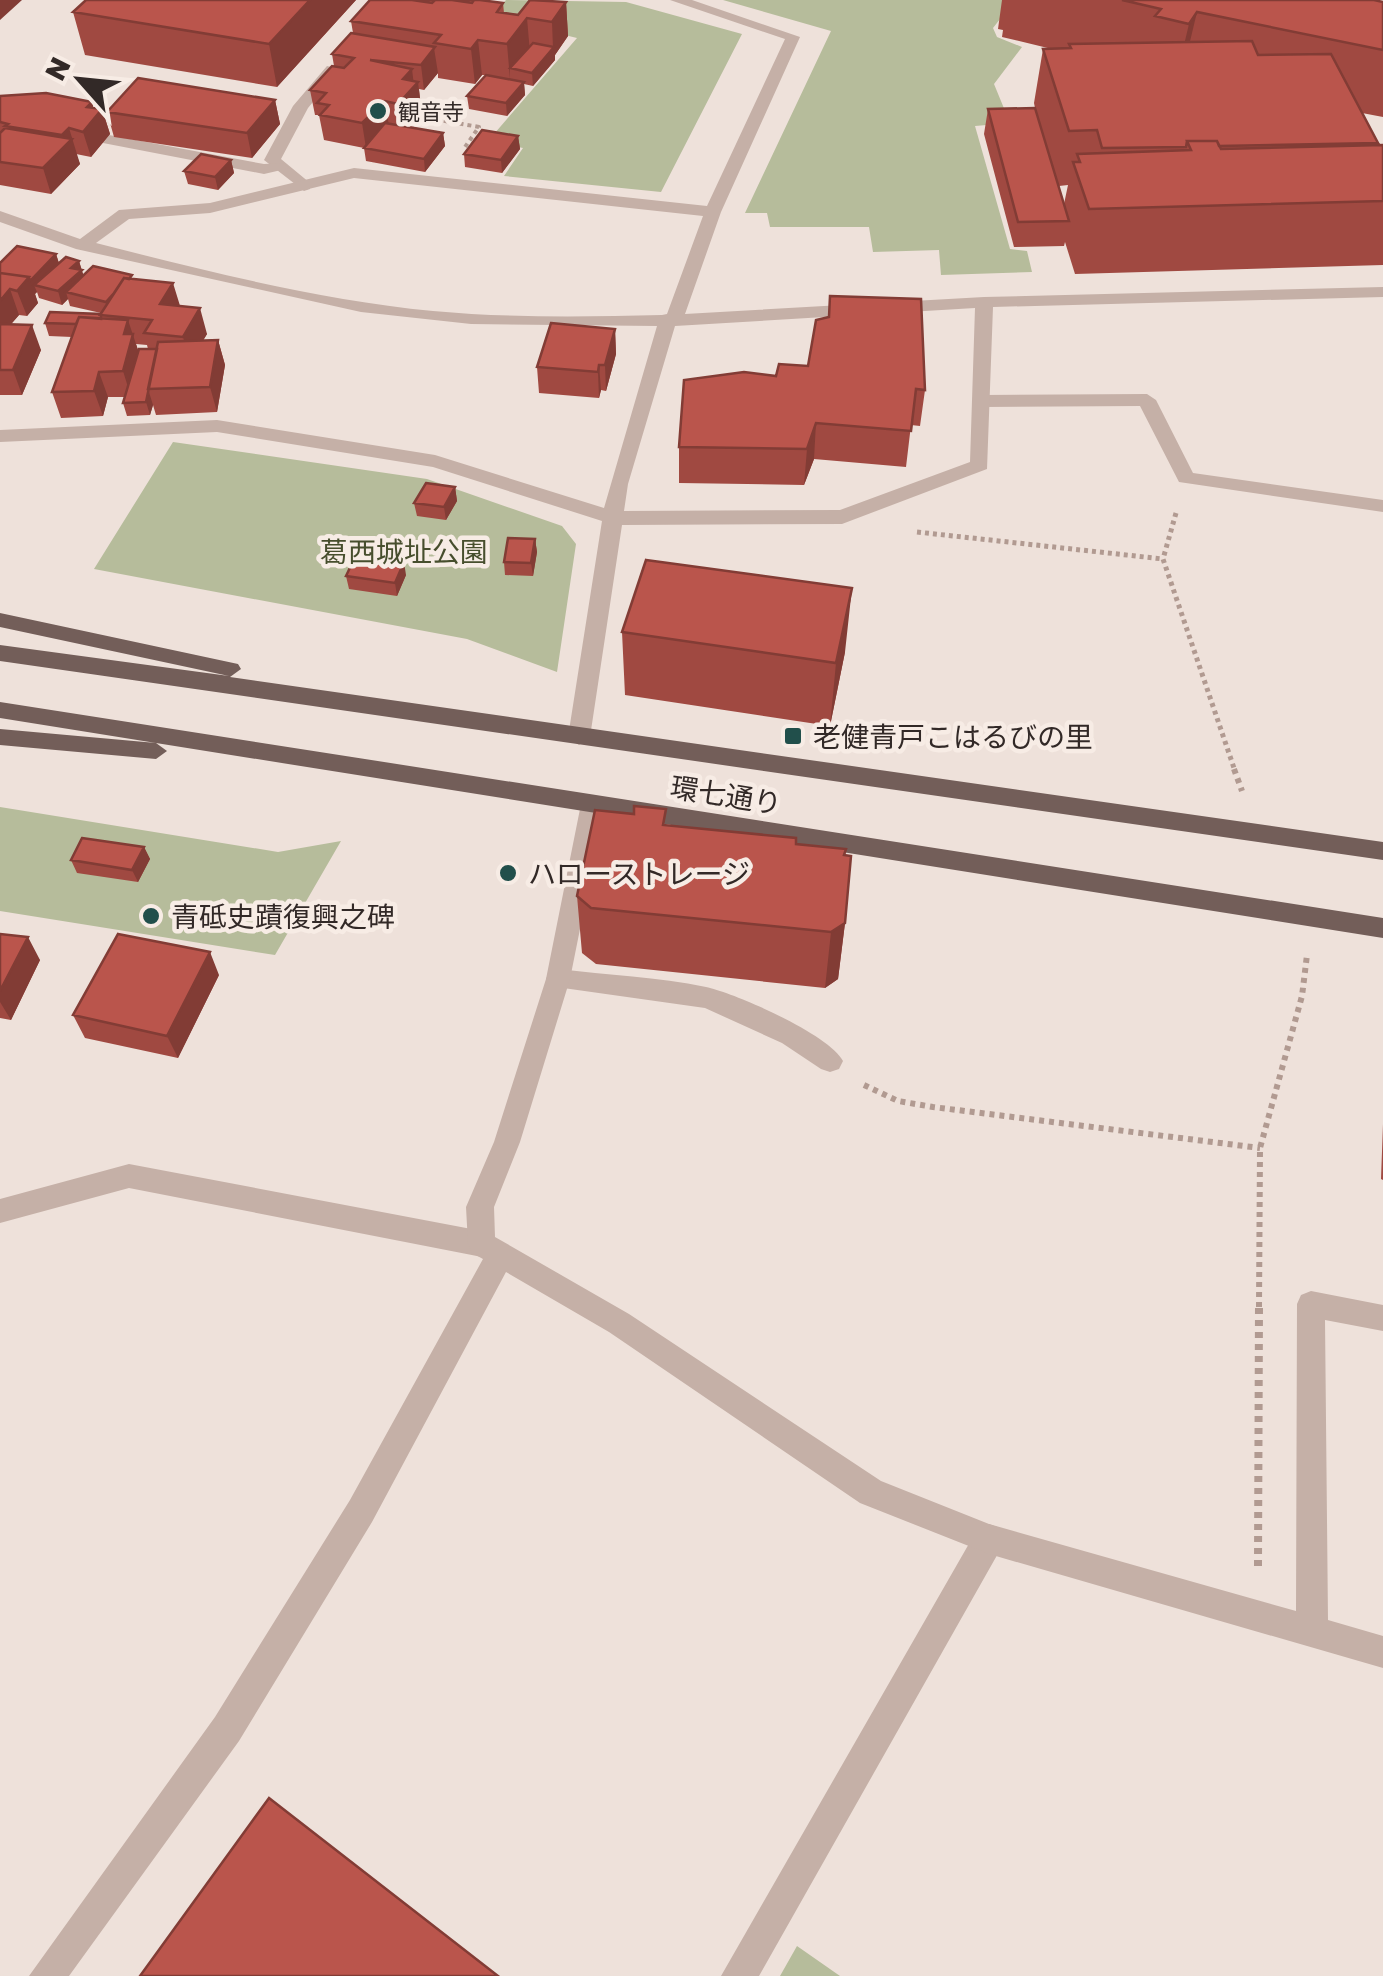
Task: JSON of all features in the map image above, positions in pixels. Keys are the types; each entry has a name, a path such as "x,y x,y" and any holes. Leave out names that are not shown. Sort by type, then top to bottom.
{"main road":[{"path":"0,620 369,702"},
{"name":"環七通り","path":"0,653 369,702 578,737 1383,851"},
{"name":"環七通り","path":"0,710 1383,928"},
{"path":"0,737 364,770"}],"street":[{"path":"578,737 618,484 671,319 713,212 794,38 676,0"},
{"path":"304,186 272,160 300,106 339,61"},
{"path":"109,140 264,169 282,168"},
{"path":"82,245 125,214 210,208 354,173 713,212"},
{"path":"0,216 82,245 376,309 546,322 984,302 1383,292"},
{"path":"22,247 40,233"},
{"path":"0,436 217,426 435,461 614,518 842,516 980,465 984,302"},
{"path":"982,401 1147,400 1186,478 1383,506"},
{"path":"47,1976 228,1730 360,1511 492,1248 480,1207 507,1142 558,979 593,804"},
{"path":"558,979 708,998 791,1035 830,1061"},
{"path":"0,1211 128,1176 492,1248 619,1324 871,1492 989,1539 1383,1652"},
{"path":"1312,1632 1311,1304 1383,1318"},
{"path":"739,1976 989,1539"}],"path":[{"path":"428,118 479,127 440,180"},
{"path":"1186,478 1163,558 1248,805"},
{"path":"842,516 946,538 1163,558"},
{"path":"830,1061 898,1101 1260,1148"}],"green space":[{"path":"506,0 626,2 742,34 661,192 504,176 523,148 488,141 577,38 490,17"},
{"path":"723,0 1015,0 993,28 997,37 1022,47 994,84 1010,123 975,126 1010,249 1027,251 1032,272 941,275 939,250 873,252 869,227 770,227 767,213 745,213 831,31"},
{"name":"葛西城址公園","path":"173,442 427,479 562,526 576,544 557,672 467,639 94,569"},
{"path":"0,807 278,852 341,841 275,955 0,911"},
{"path":"797,1946 840,1976 780,1976"}],"building":[{"path":"86,0 310,0 269,44 73,12"},
{"path":"370,0 480,0 503,3 497,12 518,15 530,0 566,2 552,22 527,18 507,44 478,40 471,49 434,43 441,35 351,21"},
{"path":"1122,0 1374,0 1383,2 1383,50 1197,12 1189,24 1155,16 1161,9"},
{"path":"351,33 435,47 421,65 370,60 412,69 403,79 418,82 398,104 385,101 362,123 320,115 329,105 317,103 326,93 310,90 332,66 344,68 354,58 332,54"},
{"path":"1252,41 1258,55 1331,54 1378,143 1219,146 1217,141 1187,141 1186,147 1102,148 1097,130 1069,131 1043,49 1071,48 1069,44"},
{"path":"533,43 554,47 532,73 510,68"},
{"path":"486,75 524,82 506,103 467,96"},
{"path":"138,78 275,100 247,133 107,112"},
{"path":"46,93 92,102 87,107 102,109 83,132 69,128 62,135 0,122 0,96"},
{"path":"1035,108 1069,221 1018,222 988,109"},
{"path":"385,123 443,133 424,159 364,148"},
{"path":"5,128 72,139 43,168 0,162 0,133"},
{"path":"482,130 518,136 501,160 464,154"},
{"path":"1187,141 1217,141 1221,149 1383,145 1383,201 1089,209 1073,162 1080,162 1077,154 1191,150"},
{"path":"201,154 231,160 215,177 184,171"},
{"path":"17,246 56,254 30,281 29,277 0,273 0,263"},
{"path":"66,257 79,261 71,268 82,270 58,291 34,285"},
{"path":"93,266 132,275 124,278 106,302 66,292"},
{"path":"0,273 29,277 17,291 10,289 0,301"},
{"path":"124,278 173,283 160,304 200,308 183,337 144,333 152,320 100,315"},
{"path":"830,296 921,299 925,390 916,389 911,431 816,423 807,449 679,447 684,380 744,372 776,376 779,364 808,366 816,320 829,317"},
{"path":"50,312 101,314 101,319 79,317 76,324 45,323"},
{"path":"79,317 128,320 124,334 133,334 123,371 99,372 94,391 52,392"},
{"path":"551,323 615,329 605,365 599,365 598,372 537,367"},
{"path":"0,324 32,325 13,370 0,370"},
{"path":"218,340 210,387 148,389 158,342"},
{"path":"139,349 157,349 146,402 123,403"},
{"path":"426,483 455,487 444,507 414,503"},
{"path":"508,538 535,539 531,563 504,562"},
{"path":"356,555 404,562 395,583 346,576"},
{"path":"646,560 852,588 836,663 622,632"},
{"path":"634,806 666,809 663,825 796,838 796,844 846,849 844,855 851,856 845,923 831,932 591,908 577,896 595,810 634,814"},
{"path":"82,838 144,847 132,870 71,860"},
{"path":"0,934 28,937 0,991"},
{"path":"118,934 210,952 167,1036 73,1015"},
{"path":"269,1798 498,1976 140,1976"}],"place":[{"name":"観音寺","path":"378,111"},
{"name":"老健青戸こはるびの里","path":"793,736"},
{"name":"ハローストレージ","path":"508,873"},
{"name":"青砥史蹟復興之碑","path":"151,916"}]}
